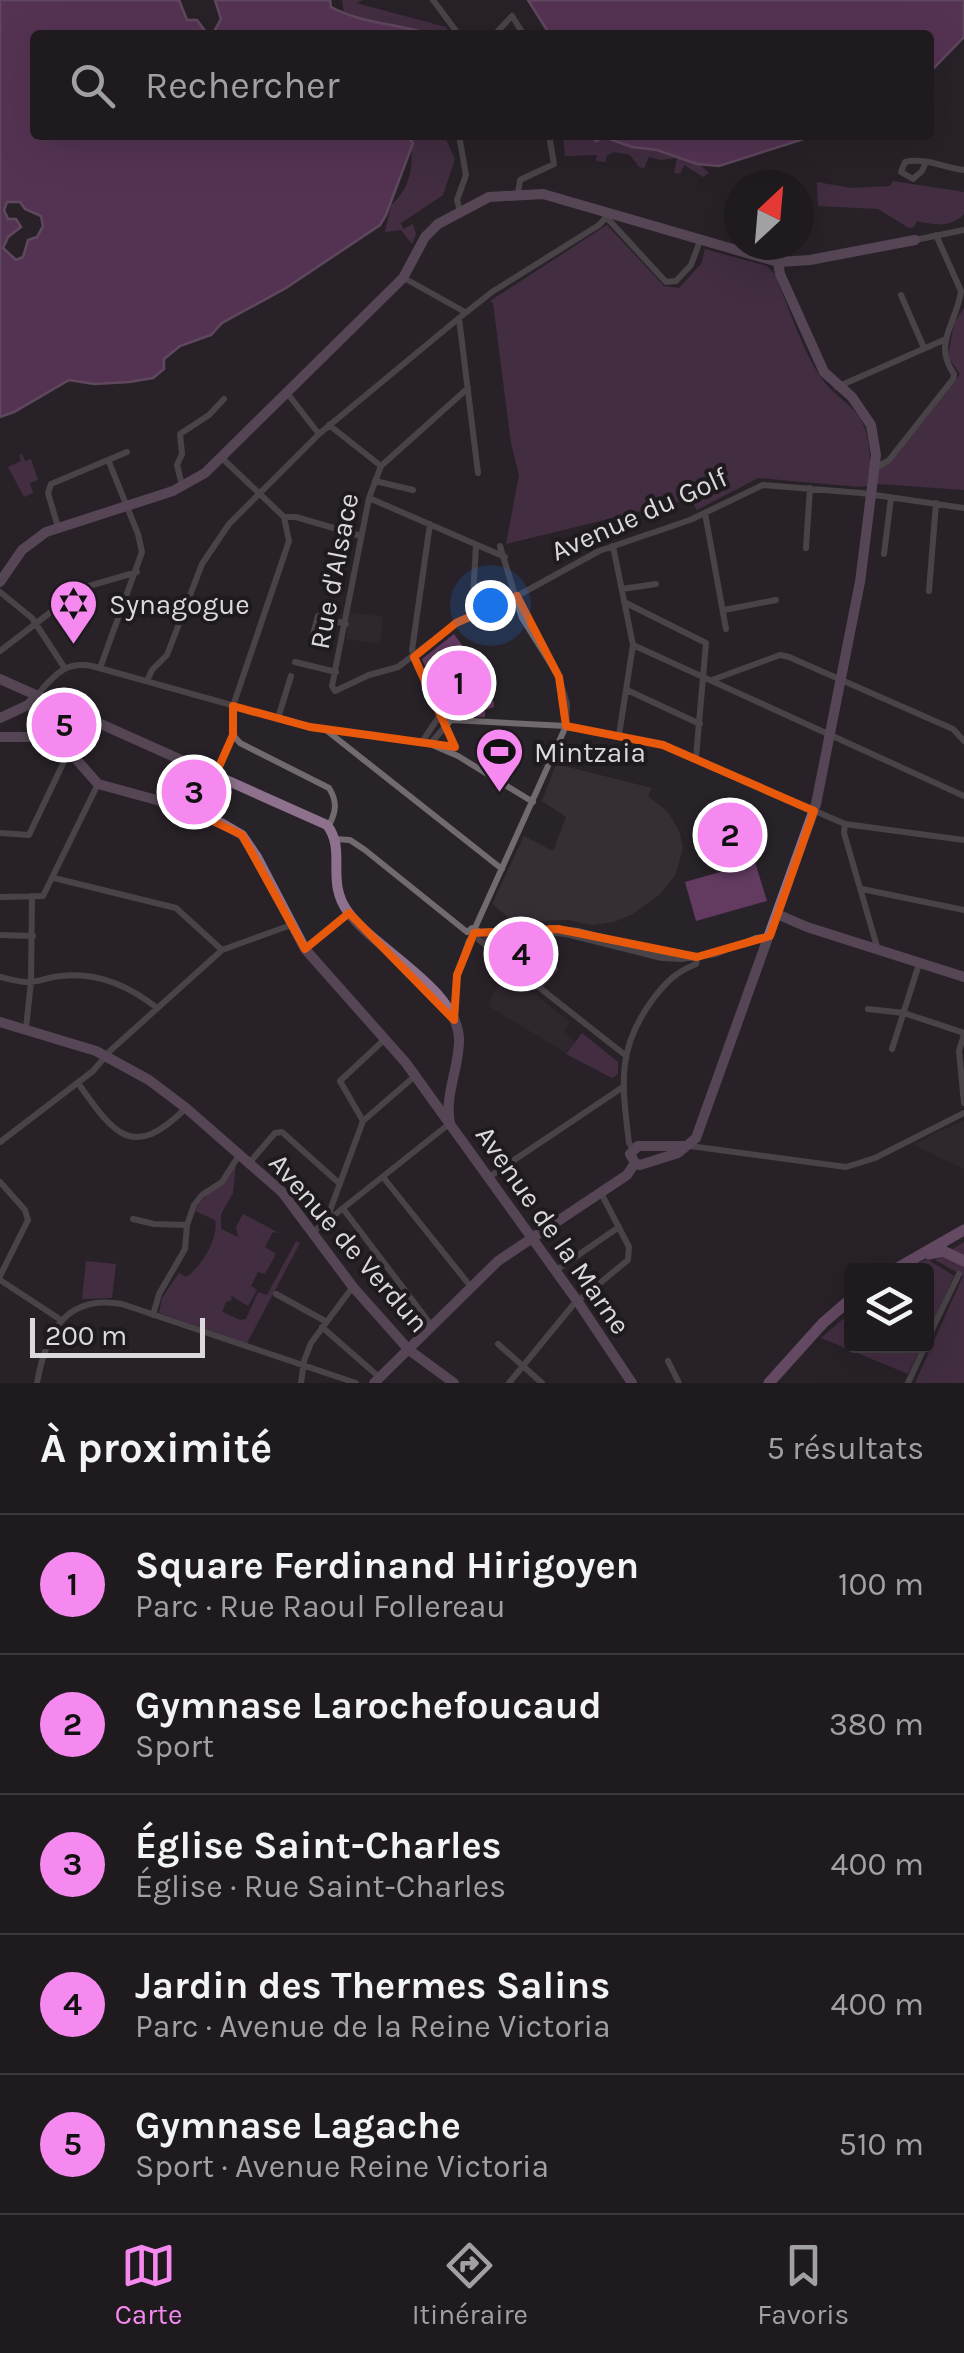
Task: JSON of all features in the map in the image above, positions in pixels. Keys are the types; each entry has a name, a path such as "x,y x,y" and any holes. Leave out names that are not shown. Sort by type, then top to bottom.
{"main road":[{"path":"0,582 32,540 58,527 183,486 205,472 403,278 430,231 460,210 490,198 543,194 778,262 810,260 915,240"},
{"path":"635,1163 640,1164 647,1154 690,1146 696,1138 814,811 860,582 876,455 871,425 852,397 838,387 818,362 778,262"},
{"path":"0,680 327,826 335,839 334,880 348,913 434,992 454,1020 459,1037 449,1100 450,1124"},
{"path":"0,718 28,705 37,696"},
{"path":"0,736 33,737 69,751 98,784"},
{"name":"Avenue de la Marne","path":"98,784 198,814 242,835 257,856 304,949 386,1038 415,1076 632,1383"},
{"path":"777,914 964,977"},
{"name":"Avenue de Verdun","path":"0,1022 106,1056 149,1080 186,1108 282,1192 353,1287 410,1350 452,1383"},
{"path":"436,1104 443,1105 449,1100"},
{"path":"635,1163 630,1156 633,1149 638,1146 647,1154"},
{"path":"376,1381 498,1260 627,1175 635,1163"},
{"path":"907,1263 964,1230"},
{"path":"911,1261 942,1251 962,1268"},
{"path":"769,1383 844,1305"}],"street":[{"path":"432,0 455,30"},
{"path":"499,30 512,16 521,30"},
{"path":"460,210 457,200 466,175 461,140"},
{"path":"518,193 520,180 554,164 549,140"},
{"path":"926,183 904,177 902,166 910,159 964,170"},
{"path":"916,178 926,162"},
{"path":"148,681 152,670 167,656 211,548 230,524 319,434 462,315 609,216 666,282 671,283 692,266 701,240"},
{"path":"915,240 964,230"},
{"path":"874,469 889,460 953,379 954,374 944,360 946,339 961,291 936,235"},
{"path":"403,278 462,315"},
{"path":"902,295 924,348"},
{"path":"462,315 478,473"},
{"path":"838,387 946,339"},
{"path":"381,466 468,388"},
{"path":"287,393 319,434"},
{"path":"183,486 176,465 182,454 180,434 210,416 224,399"},
{"name":"Rue d'Alsace","path":"329,425 381,466 369,498 332,686 335,691"},
{"path":"58,527 48,493 51,484 128,452"},
{"path":"221,457 284,517 362,536"},
{"path":"100,668 142,552 109,462"},
{"path":"375,481 413,490"},
{"name":"Avenue du Golf","path":"335,691 398,667 472,614 613,546 705,513 762,484 964,508"},
{"path":"806,548 810,488"},
{"path":"369,498 505,557"},
{"path":"884,554 891,498"},
{"path":"929,591 936,503"},
{"path":"705,513 726,629"},
{"path":"198,814 233,735 233,706 289,541 284,517"},
{"path":"430,524 413,633 414,657 440,715 451,720 566,726 663,744 845,824 964,840"},
{"path":"472,614 476,546"},
{"path":"454,1020 456,975 566,726 567,704 559,676 522,618 500,546"},
{"path":"613,546 633,646 619,735"},
{"path":"0,652 82,588 137,572"},
{"path":"622,589 656,584"},
{"path":"0,592 23,608 64,666"},
{"path":"724,610 776,600"},
{"path":"624,602 706,643 709,679 696,757"},
{"path":"312,638 318,616 346,624"},
{"path":"633,646 964,796"},
{"path":"709,679 780,655 953,729 964,741"},
{"path":"294,662 336,672"},
{"path":"37,696 64,666 78,663 324,730 426,743 495,776 532,802"},
{"path":"278,718 291,676"},
{"path":"626,690 700,724"},
{"path":"426,743 440,715"},
{"path":"426,743 451,720"},
{"path":"324,730 502,869"},
{"path":"233,735 240,743 329,788 336,813 327,826"},
{"path":"0,832 29,835 69,751"},
{"path":"0,897 43,896 98,784"},
{"path":"845,824 844,833 878,951"},
{"path":"335,839 350,840 366,850 624,1054"},
{"path":"54,878 176,908 222,950"},
{"path":"862,889 964,910"},
{"path":"26,1028 32,896"},
{"path":"304,949 348,913"},
{"path":"0,1142 78,1083 222,950 291,926"},
{"path":"474,935 570,930 662,954 696,957 770,936"},
{"path":"0,936 33,936"},
{"path":"633,1149 622,1087 624,1054 635,1024 668,980 696,964 696,957"},
{"path":"892,1049 920,964"},
{"path":"0,977 31,982 84,975 137,992 156,1008"},
{"path":"868,1010 904,1014 964,1033 959,1051 964,1103"},
{"path":"363,1121 340,1081 386,1038"},
{"path":"325,1224 363,1121 415,1076"},
{"path":"78,1083 114,1130 129,1139 144,1139 158,1132 186,1108"},
{"path":"489,1177 622,1087"},
{"path":"690,1146 846,1167 875,1158 964,1113"},
{"path":"313,1232 450,1124"},
{"path":"153,1315 159,1294 185,1249 187,1225 197,1201 275,1133 282,1132 340,1184"},
{"path":"383,1177 472,1286"},
{"path":"0,1182 25,1210 28,1220 0,1278 60,1320"},
{"path":"509,1383 578,1302 628,1260 629,1246 601,1193"},
{"path":"344,1210 432,1326"},
{"path":"133,1219 187,1225"},
{"path":"554,1271 619,1227"},
{"path":"934,1327 962,1268"},
{"path":"302,1383 311,1343 353,1287"},
{"path":"276,1294 323,1324 376,1381"},
{"path":"37,1383 60,1320 90,1302 118,1303 356,1383"},
{"path":"498,1344 542,1383"},
{"path":"908,1383 922,1353"},
{"path":"668,1361 678,1383"}],"highlighted area":[{"path":"517,596 559,677 566,726 663,745 814,811 770,936 697,957 558,929 474,933 457,975 454,1020 349,913 305,949 242,835 198,814 233,735 233,706 310,727 455,747 414,657 456,623"}],"shaded area":[{"path":"0,0 179,0 187,20 197,20 204,30 30,30 30,140 413,143 380,225 286,288 222,323 211,335 180,346 164,359 164,369 153,378 94,384 69,380 0,417","holes":["7,202 20,202 25,209 41,216 43,226 37,237 28,240 23,257 16,260 3,248 8,237 21,227 16,219 8,219 4,210"]},
{"path":"215,0 330,0 331,7 342,12 414,30 215,30 221,19"},
{"path":"342,0 363,0 356,3 448,30 404,30 344,13"},
{"path":"528,0 964,0 964,37 934,68 934,30 547,30"},
{"path":"409,140 446,140 455,159 443,195 401,223 403,229 413,224 416,234 412,244 401,230 385,232 391,205 403,191 410,173"},
{"path":"563,140 612,140 632,147 688,153 709,173 703,177 684,165 680,174 674,173 677,158 649,157 644,168 630,155 614,152 606,156 606,162 596,161 597,155 565,156"},
{"path":"612,140 800,140 719,166"},
{"path":"893,181 964,192 964,214 948,223 917,221 909,228 878,209 818,206 817,182 851,188 890,186"},
{"path":"607,225 664,286 679,288 701,264 705,249 724,254 724,260 767,266 775,275 816,370 859,416 870,460 889,462 960,374 948,357 954,323 964,308 964,490 878,484 860,487 758,478 697,510 690,499 506,544 519,475 490,301"},
{"path":"22,454 25,461 31,459 38,480 30,483 33,493 24,497 8,467 21,461"},
{"path":"350,612 383,617 380,644 346,639"},
{"path":"454,634 479,668 494,703 494,707 485,710 485,717 475,717 477,699 467,695 452,703 448,714 444,711 422,659"},
{"path":"556,764 652,788 648,796 668,812 679,831 683,848 675,876 660,894 633,914 591,925 568,920 514,922 492,904 524,836 553,851 566,817 542,801"},
{"path":"755,862 767,901 696,921 685,882"},
{"path":"518,933 559,969 542,988 481,940 485,935"},
{"path":"509,974 570,1022 563,1031 575,1041 566,1053 488,1006"},
{"path":"582,1033 618,1062 618,1074 612,1078 566,1054"},
{"path":"964,1121 964,1169 914,1145 935,1133"},
{"path":"236,1164 233,1193 221,1214 221,1229 238,1237 236,1227 243,1214 279,1233 273,1232 265,1247 276,1254 265,1274 258,1272 251,1286 257,1290 248,1306 230,1295 232,1300 226,1302 222,1312 246,1319 258,1292 267,1295 296,1241 300,1243 247,1343 159,1313 162,1298 179,1273 186,1277 208,1252 215,1220 195,1211"},
{"path":"964,1242 964,1383 915,1383 928,1353 934,1353 934,1341 963,1276 935,1260"},
{"path":"86,1261 116,1264 112,1298 82,1299"},
{"path":"934,1263 954,1276 934,1319"},
{"path":"844,1318 844,1348 821,1338"},
{"path":"857,1353 918,1353 908,1374"}],"place":[{"name":"Synagogue","path":"74,646"},
{"name":"Square Ferdinand Hirigoyen","path":"459,683"},
{"name":"Gymnase Lagache","path":"64,725"},
{"name":"Église Saint-Charles","path":"194,792"},
{"name":"Mintzaia","path":"499,794"},
{"name":"Gymnase Larochefoucaud","path":"730,835"},
{"name":"Jardin des Thermes Salins","path":"521,954"}]}
